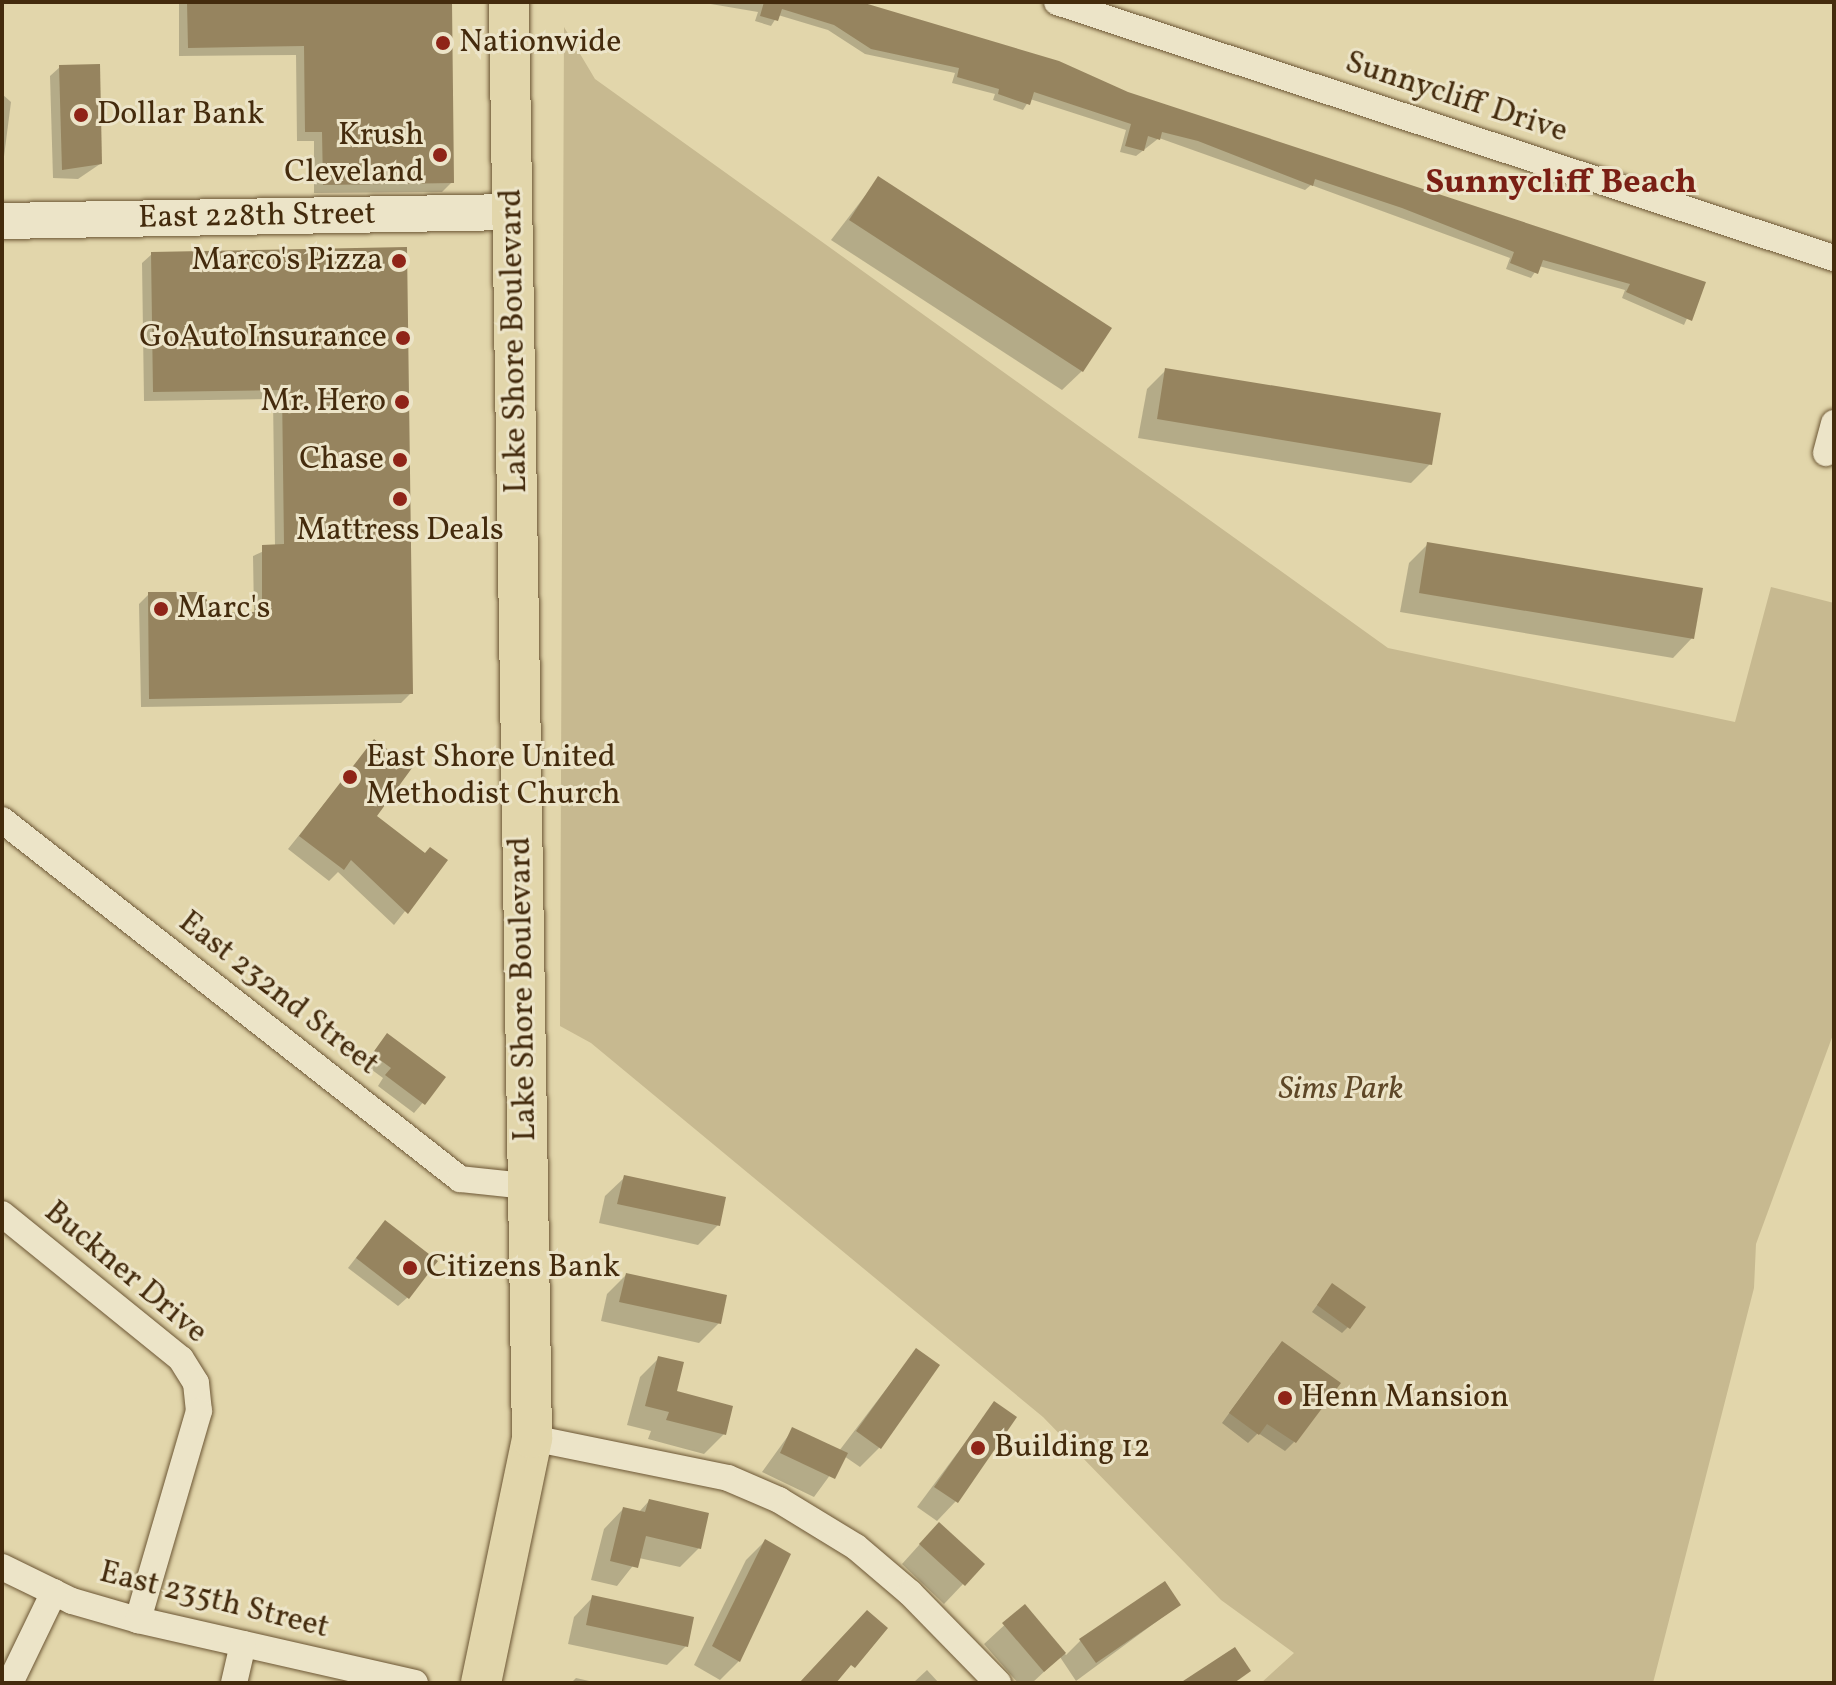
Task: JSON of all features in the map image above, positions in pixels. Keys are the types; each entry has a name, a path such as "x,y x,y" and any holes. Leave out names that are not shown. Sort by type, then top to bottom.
{"main road":[{"name":"Lake Shore Boulevard","path":"481,1683 532,1438 509,2"}],"street":[{"name":"Sunnycliff Drive","path":"1057,2 1834,258"},
{"name":"East 228th Street","path":"2,221 513,212"},
{"path":"1826,453 1834,423"},
{"name":"East 232nd Street","path":"2,820 460,1179 526,1186"},
{"name":"Buckner Drive","path":"2,1214 181,1359 196,1383 199,1411 138,1620"},
{"path":"532,1438 728,1478 779,1500 888,1574 998,1683"},
{"name":"East 235th Street","path":"2,1567 54,1592 138,1620 415,1683"},
{"path":"10,1683 54,1592"},
{"path":"234,1683 243,1644"}],"green space":[{"name":"Sims Park","path":"564,27 595,79 1388,648 1735,722 1771,587 1834,603 1834,1032 1756,1244 1754,1288 1653,1683 1261,1683 1294,1653 1221,1600 1043,1417 591,1043 560,1026"}],"building":[{"path":"187,2 452,2 454,183 323,185 322,132 305,132 304,46 188,48"},
{"path":"764,2 861,2 1059,61 1128,92 1706,282 1692,321 1626,292 1630,284 1543,260 1538,274 1510,263 1514,252 1402,208 1315,179 1313,186 1198,141 1162,132 1160,140 1148,136 1144,151 1125,146 1131,124 1034,92 1030,105 998,94 999,89 957,77 959,68 871,49 834,25 782,9 778,21 760,16"},
{"name":"Dollar Bank","path":"100,64 102,164 62,170 59,65"},
{"path":"878,176 1112,328 1083,372 849,220"},
{"path":"407,247 413,694 149,699 148,592 207,592 207,613 262,612 262,545 284,544 282,390 153,392 151,252"},
{"path":"1165,368 1441,413 1432,465 1157,419"},
{"path":"1427,542 1703,588 1694,639 1419,593"},
{"path":"374,739 412,768 377,816 425,853 430,847 448,860 408,914 351,860 344,870 299,836"},
{"path":"387,1033 446,1077 425,1105 385,1075 391,1068 372,1054"},
{"path":"624,1175 726,1197 720,1226 617,1204"},
{"path":"385,1220 438,1261 409,1299 356,1258"},
{"path":"626,1273 727,1295 721,1324 619,1302"},
{"path":"1332,1283 1366,1307 1350,1329 1317,1305"},
{"name":"Henn Mansion","path":"1282,1341 1341,1383 1296,1443 1267,1424 1259,1435 1229,1413"},
{"path":"916,1348 940,1365 881,1449 856,1431"},
{"path":"658,1356 684,1362 677,1391 733,1406 726,1435 666,1420 669,1412 645,1406"},
{"name":"Building 12","path":"994,1401 1017,1417 958,1503 934,1487"},
{"path":"792,1427 848,1453 835,1479 780,1453"},
{"path":"649,1499 709,1513 701,1549 646,1536 638,1568 610,1561 623,1507 645,1512"},
{"path":"939,1522 985,1564 965,1586 919,1544"},
{"path":"765,1539 791,1554 740,1662 712,1646"},
{"path":"1165,1581 1181,1605 1096,1663 1079,1639"},
{"path":"592,1595 694,1617 688,1647 586,1625"},
{"path":"1025,1604 1066,1653 1044,1672 1002,1623"},
{"path":"867,1610 888,1628 855,1668 851,1665 836,1683 799,1683"},
{"path":"1235,1647 1251,1671 1234,1683 1180,1683"}],"place":[{"name":"Nationwide","path":"443,43"},
{"name":"Dollar Bank","path":"81,115"},
{"name":"Krush Cleveland","path":"440,155"},
{"name":"Marco's Pizza","path":"399,261"},
{"name":"GoAutoInsurance","path":"403,338"},
{"name":"Mr. Hero","path":"402,402"},
{"name":"Chase","path":"400,460"},
{"name":"Mattress Deals","path":"400,499"},
{"name":"Marc's","path":"161,609"},
{"name":"East Shore United Methodist Church","path":"350,777"},
{"name":"Citizens Bank","path":"410,1268"},
{"name":"Henn Mansion","path":"1285,1398"},
{"name":"Building 12","path":"978,1448"}],"district":[{"name":"Sunnycliff Beach","path":"1561,184"}]}
